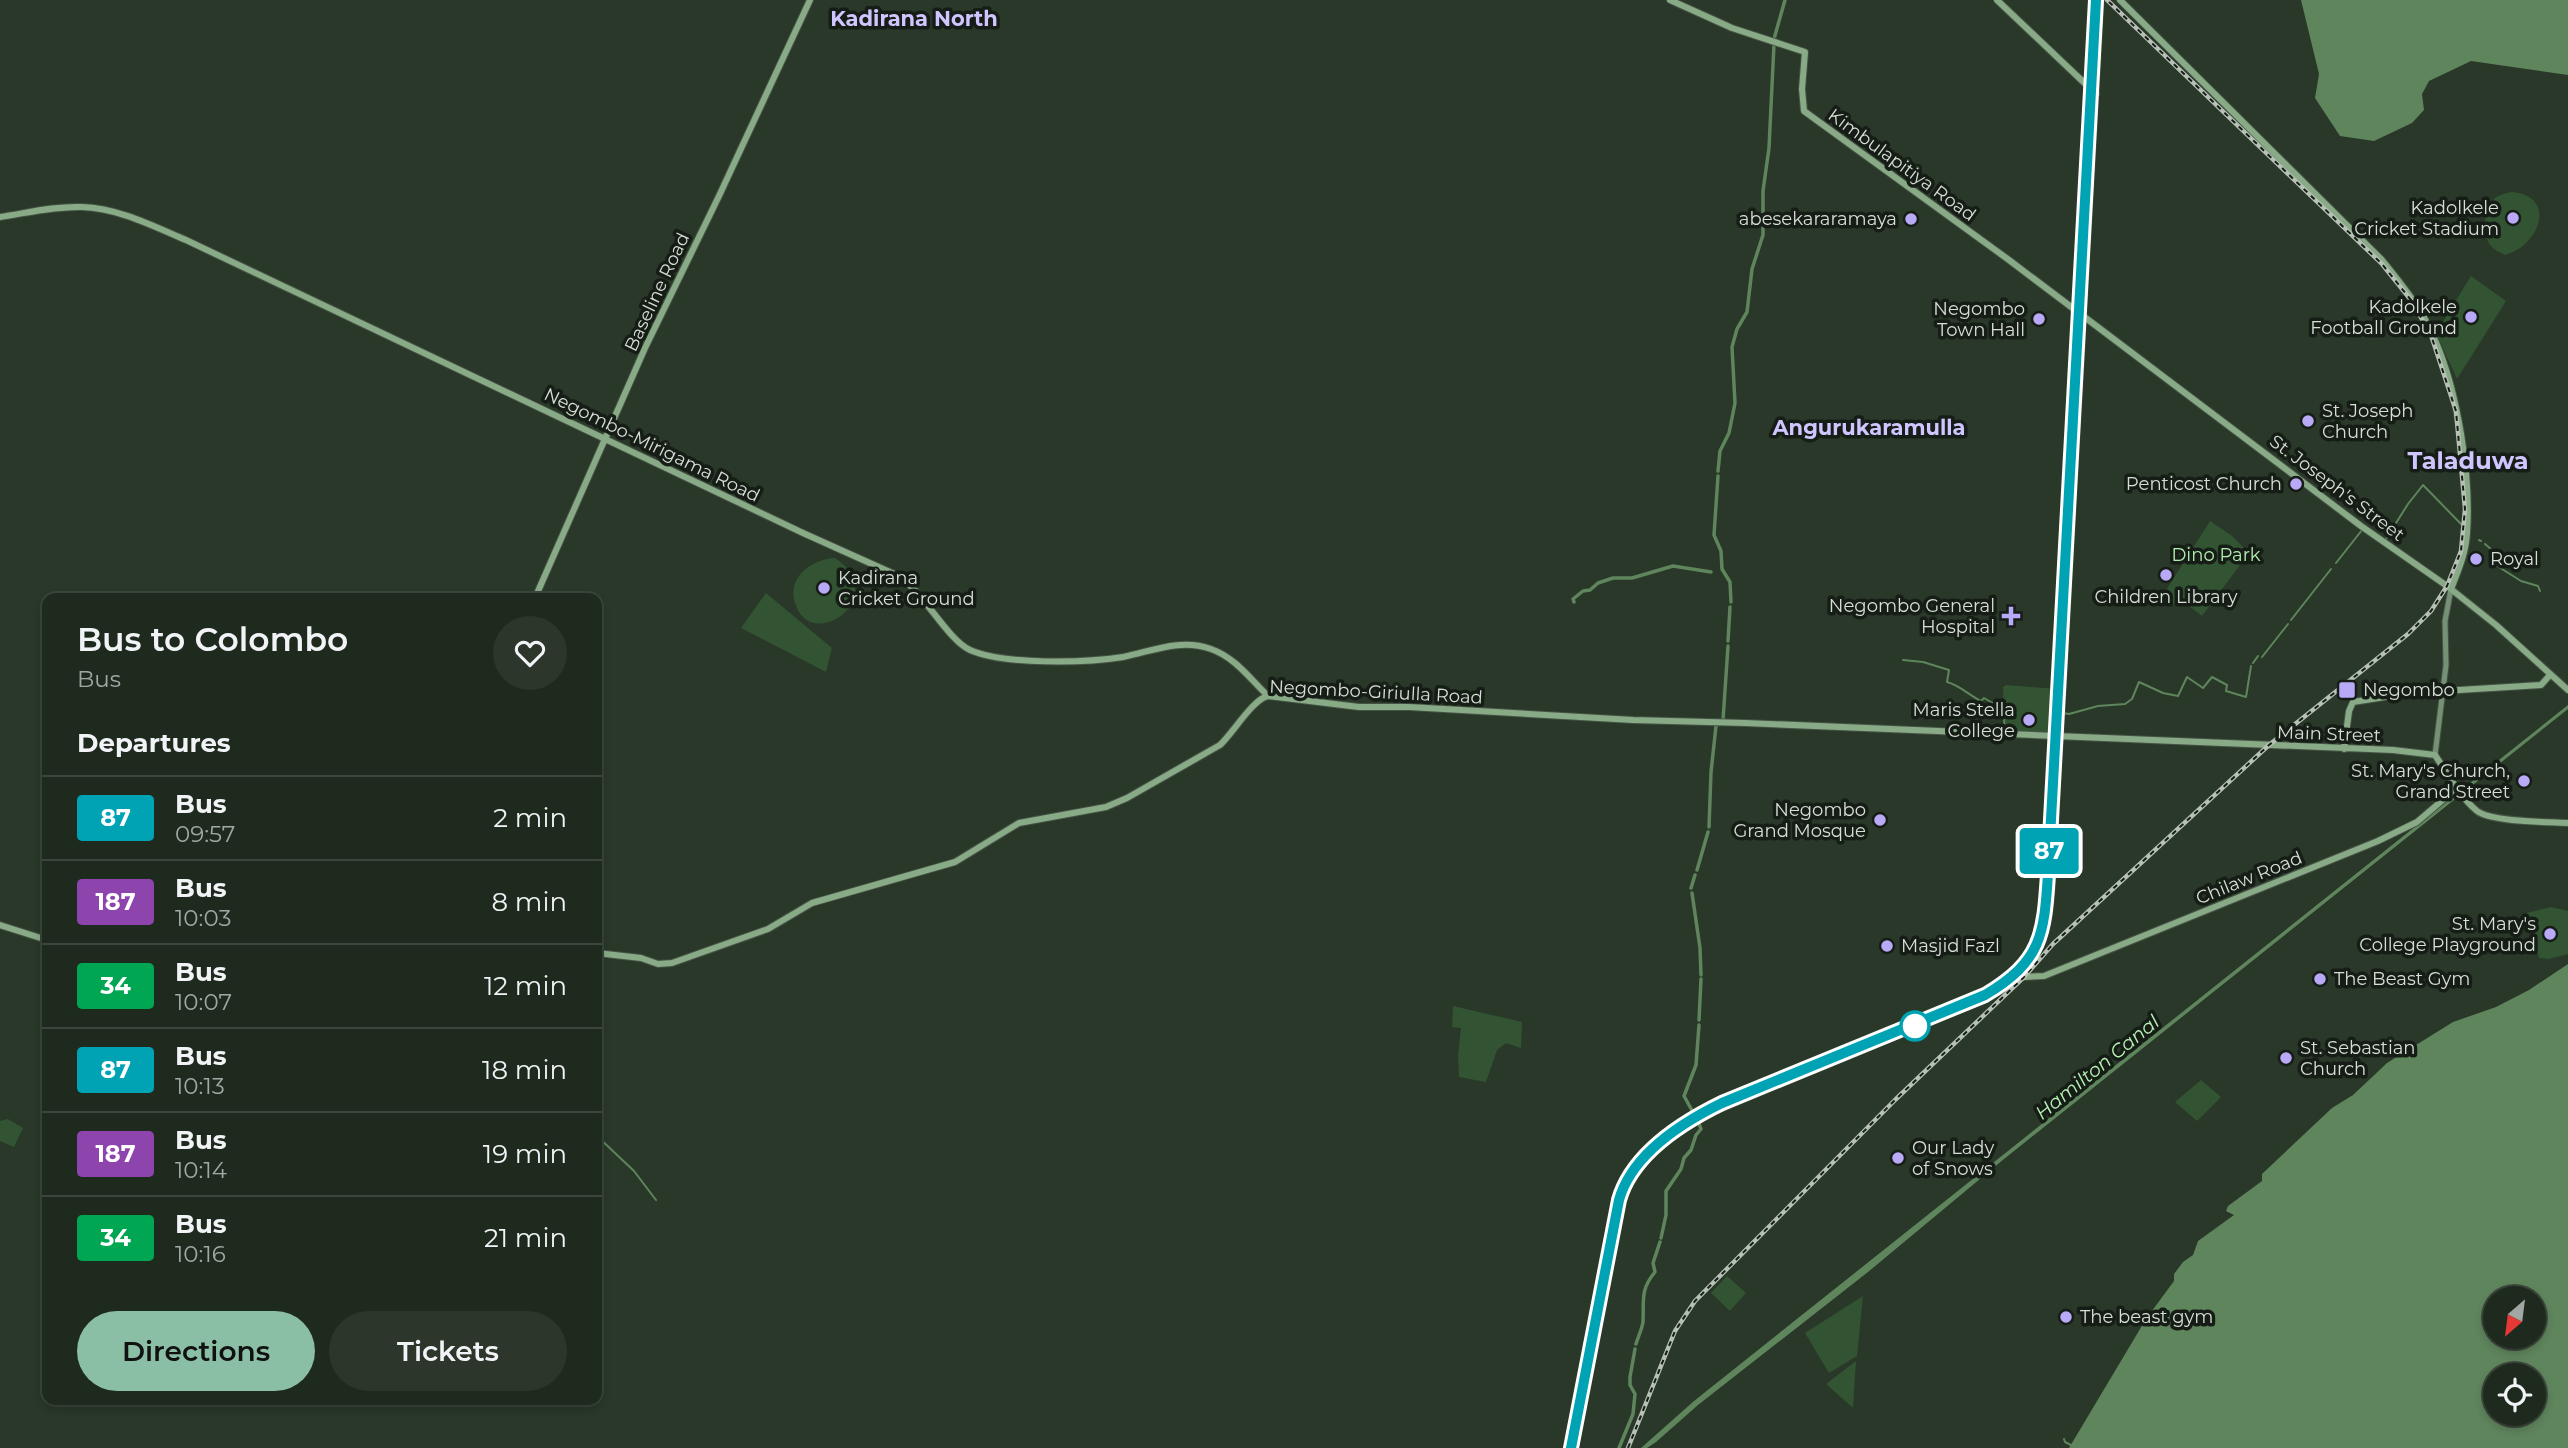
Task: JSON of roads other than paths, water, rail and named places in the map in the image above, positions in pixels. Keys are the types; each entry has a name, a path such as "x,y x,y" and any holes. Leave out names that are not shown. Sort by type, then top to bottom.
{"highway":[{"path":"1572,1448 1591,1363 1606,1267 1622,1200 1630,1178 1644,1161 1688,1125 1708,1113 1972,1006 1999,991 2038,953 2045,934 2050,896 2098,0"}],"main road":[{"name":"Baseline Road","path":"537,593 645,348 810,0"},
{"name":"Kimbulapitiya Road","path":"1670,0 1732,28 1805,52 1802,89 1804,111 2082,315"},
{"path":"1997,0 2094,93"},
{"path":"2120,0 2382,260 2410,295 2435,339 2458,417 2467,533 2445,621 2446,653 2435,755 2476,810 2487,816 2568,823"},
{"name":"Negombo-Mirigama Road","path":"0,217 82,207 111,211 194,244 901,577 915,588 960,644 973,652 1023,660 1105,659 1169,645 1187,644 1211,649 1232,660 1268,696"},
{"name":"St. Joseph's Street","path":"2082,315 2361,526 2451,589 2496,625 2568,690"},
{"path":"2344,748 2348,711 2353,702 2443,690 2541,685 2550,675"},
{"name":"Negombo-Giriulla Road","path":"602,954 641,958 657,964 672,964 768,929 812,904 955,862 1019,824 1106,807 1159,781 1220,745 1253,707 1263,697 1268,696 1359,707 1409,707 1633,720 2057,737"},
{"name":"Main Street","path":"2057,737 2344,748 2435,755"},
{"name":"Chilaw Road","path":"2020,972 2040,977 2399,831 2417,822 2460,790"},
{"path":"0,925 42,938"}],"waterway":[{"path":"1774,39 1785,0"},
{"path":"1718,471 1720,451 1729,433 1735,403 1732,347 1737,329 1747,312 1752,269 1763,235 1763,191 1769,148 1774,44"},
{"path":"1718,476 1714,535 1721,551 1722,569 1730,582 1731,602"},
{"path":"2386,539 2423,485 2462,525"},
{"path":"2336,563 2362,530"},
{"path":"2485,544 2499,556 2494,564 2521,581 2538,586 2540,591"},
{"path":"1574,602 1573,599 1583,591 1613,578 1632,578 1673,566 1711,572"},
{"path":"2291,620 2331,569"},
{"path":"1728,641 1730,607"},
{"path":"2262,657 2288,624"},
{"path":"1723,720 1728,646"},
{"path":"2253,663 2258,656"},
{"path":"1903,660 1923,662 1949,670 1947,682 1981,701 1984,698 2003,709 2005,730"},
{"path":"2063,713 2125,704 2132,699 2139,682 2163,693 2178,696 2187,677 2203,688 2212,677 2227,685 2226,691 2246,697 2251,666"},
{"path":"2053,733 2055,712"},
{"path":"1709,827 1711,772 1718,724"},
{"path":"1697,870 1708,832"},
{"path":"1691,888 1695,875"},
{"path":"1692,893 1701,975"},
{"path":"1699,1020 1701,979"},
{"path":"1694,1114 1684,1096 1696,1065 1699,1025"},
{"path":"1661,1238 1666,1215 1666,1191 1681,1169 1684,1158 1701,1129 1698,1121"},
{"path":"602,1141 634,1171 656,1200"},
{"path":"1636,1344 1643,1322 1645,1290 1655,1272 1653,1263 1660,1242"},
{"path":"1619,1448 1633,1414 1635,1394 1630,1385 1630,1377 1635,1349"},
{"path":"2064,1439 2071,1445"}],"railway":[{"path":"1628,1448 1675,1331 1695,1301 1896,1099 2024,977 2053,944 2269,745 2408,634 2431,611 2447,586 2461,551 2465,509 2456,411 2431,335 2411,300 2382,264 2107,0"}],"place":[{"name":"Kadolkele Cricket Stadium","path":"2513,218"},
{"name":"abesekararamaya","path":"1911,219"},
{"name":"Kadolkele Football Ground","path":"2471,317"},
{"name":"Negombo Town Hall","path":"2039,319"},
{"name":"St. Joseph Church","path":"2308,421"},
{"name":"Penticost Church","path":"2296,484"},
{"name":"Royal","path":"2476,559"},
{"name":"Children Library","path":"2166,575"},
{"name":"Kadirana Cricket Ground","path":"824,588"},
{"name":"Negombo General Hospital","path":"2011,616"},
{"name":"Negombo","path":"2347,690"},
{"name":"Maris Stella College","path":"2029,720"},
{"name":"St. Mary's Church, Grand Street","path":"2524,781"},
{"name":"Negombo Grand Mosque","path":"1880,820"},
{"name":"St. Mary's College Playground","path":"2550,934"},
{"name":"Masjid Fazl","path":"1887,946"},
{"name":"The Beast Gym","path":"2320,979"},
{"name":"St. Sebastian Church","path":"2286,1058"},
{"name":"Our Lady of Snows","path":"1898,1158"},
{"name":"The beast gym","path":"2066,1317"}],"district":[{"name":"Kadirana North","path":"914,19"},
{"name":"Angurukaramulla","path":"1869,428"},
{"name":"Taladuwa","path":"2468,461"}],"park label":[{"name":"Dino Park","path":"2216,555"}],"water label":[{"name":"Hamilton Canal","path":"2097,1067"}]}
